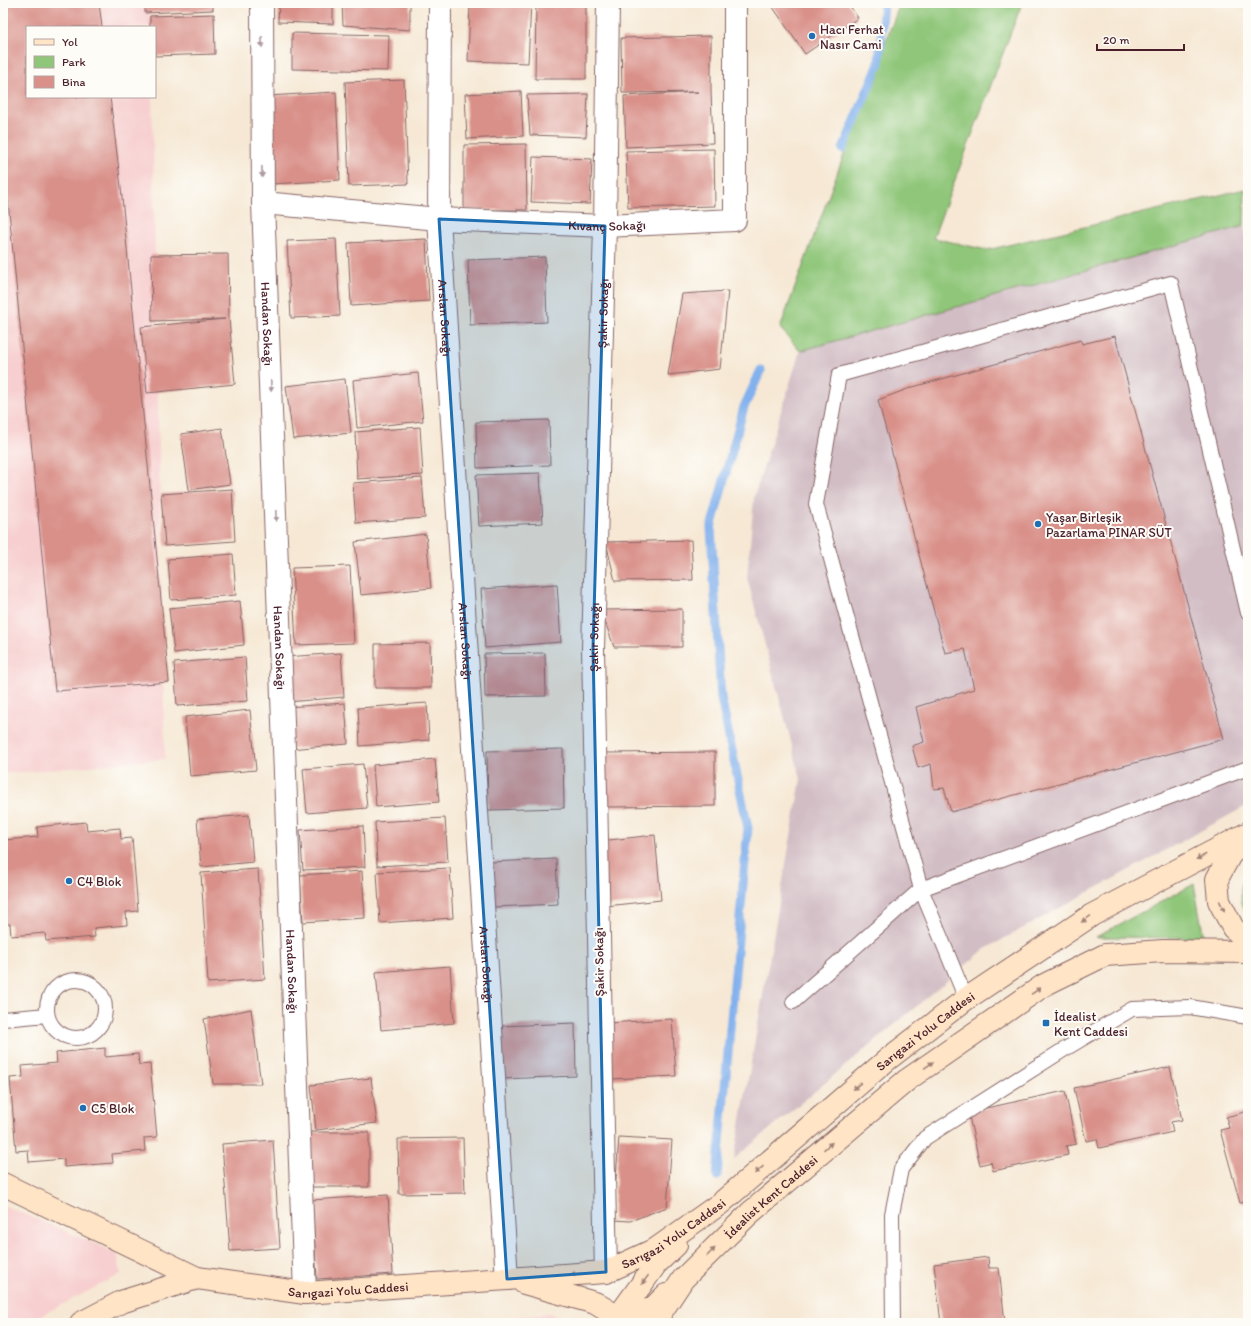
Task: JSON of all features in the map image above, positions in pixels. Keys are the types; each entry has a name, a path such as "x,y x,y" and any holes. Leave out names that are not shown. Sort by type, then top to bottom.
{"street":[{"name":"Handan Sokağı","path":"262,3 263,203 305,1293"},
{"name":"Arslan Sokağı","path":"440,3 439,219 507,1279"},
{"name":"Şakir Sokağı","path":"606,1272 593,649 605,226 608,3"},
{"name":"Kıvanç Sokağı","path":"263,203 439,219 605,226 735,220 735,3"},
{"name":"Sarıgazi Yolu Caddesi","path":"3,1184 197,1278 305,1293 606,1272 656,1249 721,1203 888,1060 966,999 1092,915 1248,833"},
{"path":"1248,837 1230,855 1217,878 1219,901 1233,928 1248,941"},
{"name":"İdealist Kent Caddesi","path":"654,1323 683,1279 750,1213 907,1080 1044,985 1105,955 1163,951 1248,952"},
{"path":"618,1320 656,1264 721,1203"},
{"path":"81,1323 121,1302 197,1278"},
{"path":"507,1279 595,1303 618,1320"},
{"path":"618,1320 652,1309 683,1279"}],"lane":[{"path":"966,999 921,889 816,504 839,376 1171,284 1248,612"},
{"path":"793,1002 921,889 1248,768"},
{"path":"69,980 81,980 92,984 100,992 105,1002 105,1014 101,1024 93,1033 82,1038 71,1038 60,1034 52,1026 47,1015 47,1004 51,993 59,984 69,980"},
{"path":"893,1323 892,1214 901,1170 924,1138 1060,1052 1132,1009 1190,1007 1248,1017"},
{"path":"3,1019 47,1015"}],"highlighted area":[{"path":"439,219 605,226 593,649 606,1272 507,1279"}],"shaded area":[{"path":"3,3 150,3 151,26 26,26 26,98 152,98 165,759 3,774"},
{"path":"1244,226 1248,245 1248,805 985,949 734,1159 801,779 747,578 754,497 800,351"},
{"path":"3,1205 117,1253 121,1274 27,1323 3,1323"},
{"path":"549,1313 570,1323 469,1323"}],"green space":[{"path":"900,3 1022,3 933,238 987,250 1245,189 1244,226 800,351 780,328"},
{"path":"1248,870 1248,917 1241,899 1241,888"},
{"path":"1194,884 1204,938 1096,937"}],"building":[{"path":"3,3 99,3 102,26 26,26 26,98 110,98 121,187 169,682 55,691 8,200 3,201"},
{"path":"145,3 213,3 213,10 145,13"},
{"path":"279,3 333,3 333,24 278,22"},
{"path":"342,3 410,3 410,30 343,25"},
{"path":"470,3 531,3 528,63 468,61"},
{"path":"536,3 586,3 586,79 535,79"},
{"name":"Hacı Ferhat Nasır Cami","path":"770,3 848,3 858,18 805,54"},
{"path":"214,14 215,54 156,56 156,26 150,26 150,16"},
{"path":"292,33 389,35 388,71 292,69"},
{"path":"711,36 713,143 626,147 624,96 699,92 622,93 621,38"},
{"path":"404,80 408,184 349,186 345,82"},
{"path":"521,91 523,136 467,139 465,94"},
{"path":"336,92 340,180 272,184 267,96"},
{"path":"588,94 586,137 530,135 527,95"},
{"path":"526,144 527,210 464,210 464,145"},
{"path":"714,149 715,206 628,208 626,151"},
{"path":"533,157 592,159 590,204 531,202"},
{"path":"336,239 340,316 291,318 287,241"},
{"path":"426,239 429,301 351,306 348,243"},
{"path":"228,254 229,319 235,384 147,393 141,327 225,319 152,321 151,255"},
{"path":"545,257 547,322 470,325 468,260"},
{"path":"728,291 720,369 668,375 682,294"},
{"name":"Yaşar Birleşik Pazarlama PINAR SÜT","path":"1115,336 1224,739 951,812 944,788 934,789 931,764 918,768 912,746 924,742 916,707 974,689 965,649 945,653 878,400 913,387 1081,340 1082,344"},
{"path":"418,373 423,421 357,428 353,380"},
{"path":"345,379 351,433 293,439 286,386"},
{"path":"549,420 550,465 477,468 476,422"},
{"path":"420,427 423,475 357,479 355,432"},
{"path":"222,428 230,484 189,490 181,434"},
{"path":"540,473 543,523 479,526 476,475"},
{"path":"422,478 425,518 356,523 353,483"},
{"path":"232,489 235,541 165,546 161,494"},
{"path":"426,534 431,588 361,595 355,542"},
{"path":"691,540 693,580 615,581 606,542"},
{"path":"233,554 236,595 171,600 168,559"},
{"path":"350,566 354,643 296,645 292,568"},
{"path":"557,584 561,642 485,648 481,589"},
{"path":"240,601 244,645 174,653 169,608"},
{"path":"682,609 682,647 614,647 601,610"},
{"path":"430,643 431,688 375,688 375,644"},
{"path":"341,653 344,697 288,702 285,657"},
{"path":"545,653 546,696 485,697 484,654"},
{"path":"245,657 248,701 177,706 174,663"},
{"path":"345,703 348,744 289,749 286,707"},
{"path":"427,703 429,740 360,746 358,708"},
{"path":"250,710 256,770 190,776 185,717"},
{"path":"563,749 564,808 488,810 487,751"},
{"path":"715,752 715,806 605,807 605,753"},
{"path":"435,759 439,802 376,807 373,765"},
{"path":"363,764 367,808 307,813 303,769"},
{"path":"249,815 253,862 201,867 197,819"},
{"path":"445,818 448,862 377,866 375,822"},
{"name":"C4 Blok","path":"86,822 87,831 120,828 121,839 132,838 138,911 126,912 127,925 94,928 95,937 46,941 45,933 11,936 10,924 3,924 4,840 38,837 37,827"},
{"path":"363,826 365,867 303,870 300,830"},
{"path":"655,835 661,900 606,906 600,841"},
{"path":"556,859 558,904 494,907 491,862"},
{"path":"450,868 453,918 380,923 377,872"},
{"path":"258,869 265,979 208,983 201,873"},
{"path":"362,871 365,918 303,922 300,875"},
{"path":"450,966 454,1023 381,1030 376,972"},
{"path":"251,1009 261,1084 213,1084 204,1019"},
{"path":"672,1019 676,1076 610,1079 607,1023"},
{"path":"575,1023 576,1076 502,1079 501,1026"},
{"name":"C5 Blok","path":"105,1048 105,1057 138,1054 139,1065 150,1064 157,1137 144,1138 145,1151 112,1154 113,1163 64,1167 64,1159 29,1162 28,1150 16,1151 10,1078 23,1077 22,1066 57,1063 56,1053"},
{"path":"1170,1067 1182,1120 1171,1122 1173,1132 1099,1148 1097,1139 1086,1141 1074,1088"},
{"path":"371,1078 377,1123 316,1130 311,1085"},
{"path":"1065,1091 1076,1144 1066,1146 1068,1155 993,1171 991,1162 980,1165 968,1112"},
{"path":"1248,1111 1248,1201 1240,1203 1220,1130 1229,1128 1226,1117"},
{"path":"304,1132 369,1132 369,1187 304,1187"},
{"path":"619,1137 672,1140 667,1207 630,1221 613,1220"},
{"path":"463,1138 465,1193 399,1194 398,1139"},
{"path":"273,1140 280,1248 230,1251 222,1144"},
{"path":"388,1195 393,1274 317,1279 312,1200"},
{"path":"988,1257 989,1268 999,1268 1005,1323 941,1323 934,1264"}],"waterway":[{"path":"843,149 879,63 884,3"},
{"path":"717,1176 748,828 721,698 711,528 744,407 761,370"}],"place":[{"name":"Hacı Ferhat Nasır Cami","path":"812,36"},
{"name":"Yaşar Birleşik Pazarlama PINAR SÜT","path":"1038,524"},
{"name":"C4 Blok","path":"69,881"},
{"name":"İdealist Kent Caddesi","path":"1046,1023"},
{"name":"C5 Blok","path":"83,1108"}]}
